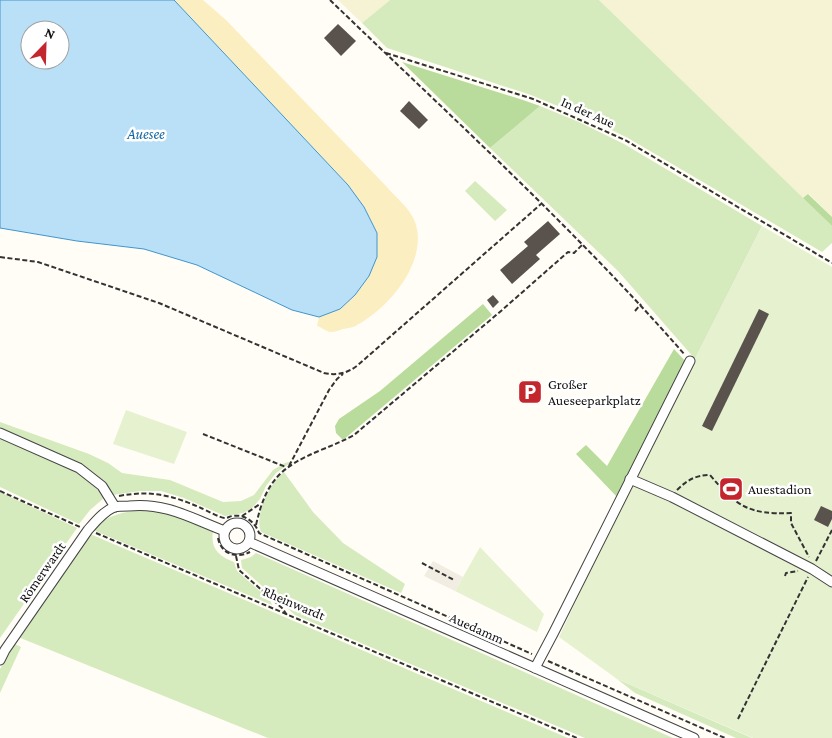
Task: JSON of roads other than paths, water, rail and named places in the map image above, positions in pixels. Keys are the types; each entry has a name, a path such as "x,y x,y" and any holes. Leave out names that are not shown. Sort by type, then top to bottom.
{"street":[{"path":"535,668 690,361"},
{"path":"0,432 79,468 102,486 114,507 160,506 222,529 234,524 245,526 249,530 253,543 238,550 232,548 226,544 222,529"},
{"path":"630,478 672,497 812,569 832,582"},
{"name":"Römerwardt","path":"0,660 88,530 100,517 114,507"},
{"name":"Auedamm","path":"253,543 694,738"}],"water":[{"name":"Auesee","path":"0,0 174,0 348,185 364,207 377,233 377,257 369,276 355,295 340,309 319,317 292,310 197,265 144,249 77,241 0,228"}],"place":[{"name":"Großer Aueseeparkplatz","path":"530,392"},
{"name":"Auestadion","path":"731,489"}]}
